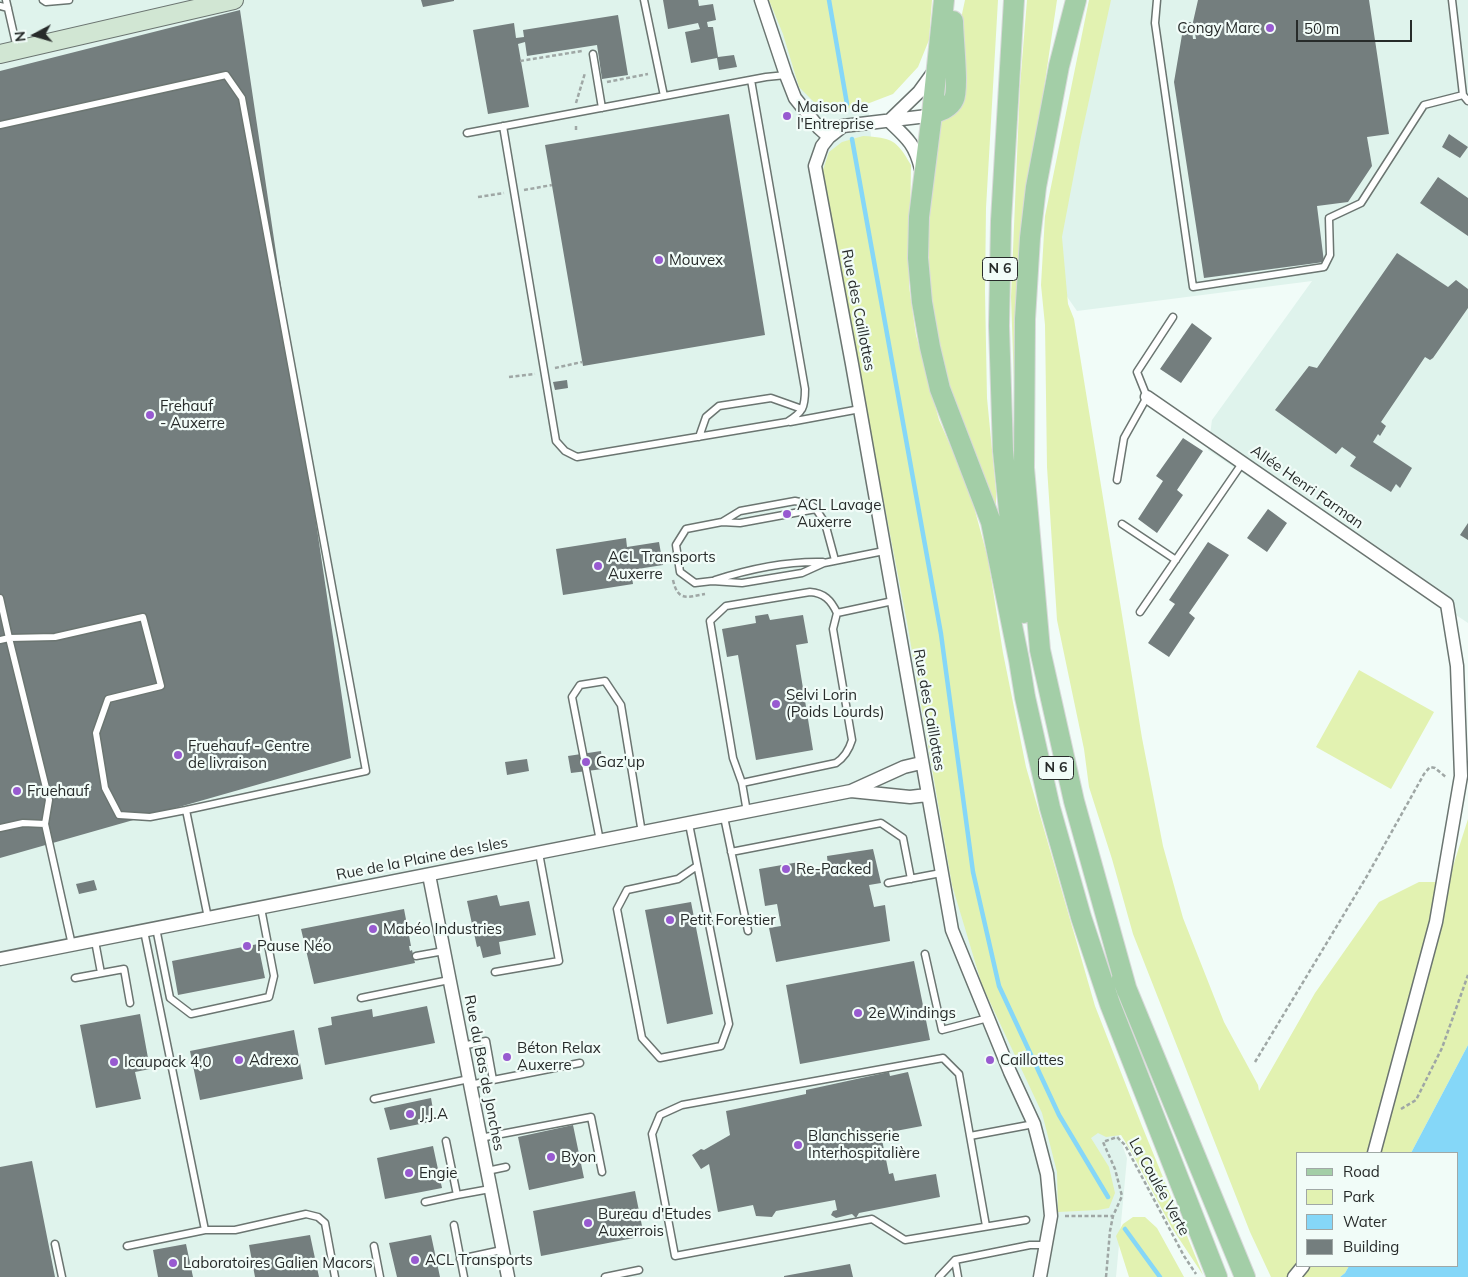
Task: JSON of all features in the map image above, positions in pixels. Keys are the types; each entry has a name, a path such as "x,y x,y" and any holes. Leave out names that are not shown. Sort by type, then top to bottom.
{"main road":[{"path":"0,54 234,0"},
{"path":"944,0 919,217 918,258 922,302 940,389 991,522 1019,660"},
{"path":"932,114 948,107 954,99 956,88 953,48 954,0"},
{"name":"N 6","path":"1014,0 1002,212 999,326 1003,451 1012,538 1019,660 1025,698 1050,808 1081,917 1113,1013 1217,1277"},
{"path":"1059,66 1066,0"},
{"path":"1076,0 1059,66 1036,187 1030,238 1025,319 1024,468 1040,650 1074,801 1127,991"},
{"name":"N 6","path":"1012,538 1037,684 1065,804 1103,930 1245,1277"}],"street":[{"path":"761,0 795,98 819,128 829,136 843,126 932,114"},
{"path":"888,121 919,92 937,66"},
{"path":"888,121 914,146 923,176"},
{"name":"Rue des Caillottes","path":"829,136 822,146 815,166 952,930 1010,1072 1034,1124 1047,1174 1051,1216 1040,1277"},
{"name":"Allée Henri Farman","path":"1148,397 1447,604 1457,666 1461,776 1459,788"},
{"name":"Rue de la Plaine des Isles","path":"0,960 851,791 904,767 921,763"},
{"path":"1374,1152 1436,922 1459,788"},
{"name":"Rue de la Plaine des Isles","path":"851,791 910,797 927,795"},
{"name":"Rue du Bas de Jonches","path":"428,875 508,1277"},
{"path":"1294,1277 1303,1267"}],"lane":[{"path":"6,0 18,50"},
{"path":"43,0 46,2 68,0"},
{"path":"644,0 664,96"},
{"path":"1157,0 1155,23 1193,287 1324,267 1330,255 1329,218 1361,203 1424,105 1462,94"},
{"path":"1452,0 1462,94 1468,101"},
{"path":"0,6 8,8"},
{"path":"592,54 602,108"},
{"path":"0,125 226,74 242,98 366,771 150,817 119,815 106,788 96,733 108,699 161,686 144,617 55,637 9,638 0,640"},
{"path":"467,133 786,75"},
{"path":"751,80 805,389 805,405 798,415 786,422"},
{"path":"503,126 556,442 565,451 577,457 860,409"},
{"path":"1117,480 1124,438 1148,397 1137,372 1173,317"},
{"path":"700,437 706,416 719,406 771,398 802,409"},
{"path":"1140,612 1243,462"},
{"path":"722,522 740,511 795,501 809,504 816,509 825,523 835,560"},
{"path":"816,509 740,524 722,522 686,529 676,545 680,572 695,583 742,583 802,573 824,562"},
{"path":"1122,524 1176,560"},
{"path":"712,582 735,573 801,562 824,562 884,551"},
{"path":"742,782 836,763 843,759 849,750 852,740 833,629 837,613 833,604 821,593 810,592 726,606 710,621 733,758 742,782 747,812"},
{"path":"0,598 49,800 45,824 72,945"},
{"path":"837,613 893,601"},
{"path":"600,841 572,697 580,685 604,681 621,705 642,833"},
{"path":"186,810 208,918"},
{"path":"724,817 748,931"},
{"path":"0,828 24,823 45,824"},
{"path":"731,852 881,823 902,838 911,879"},
{"path":"689,824 729,1024 720,1046 660,1058 642,1038 616,909 627,890 678,879 697,866"},
{"path":"495,972 559,961 539,853"},
{"path":"888,884 941,873"},
{"path":"150,930 170,998 191,1014 269,997 274,976 260,908"},
{"path":"150,930 205,1230"},
{"path":"95,941 101,973"},
{"path":"416,956 444,951"},
{"path":"925,954 942,1030 988,1018"},
{"path":"75,978 124,969 130,1003"},
{"path":"361,998 449,980"},
{"path":"462,1046 486,1041 493,1080"},
{"path":"986,1226 959,1074 943,1058 682,1105 660,1115 652,1134 674,1256 872,1219 905,1240 1026,1220"},
{"path":"374,1098 469,1082 493,1080 580,1063"},
{"path":"480,1138 591,1117 602,1172"},
{"path":"970,1136 1034,1124"},
{"path":"446,1141 457,1195"},
{"path":"487,1171 506,1167"},
{"path":"425,1202 490,1188"},
{"path":"127,1246 205,1230 235,1230 306,1214 318,1217 325,1223 335,1277"},
{"path":"454,1225 464,1277"},
{"path":"55,1244 62,1277"},
{"path":"939,1277 955,1260 1030,1245 1046,1245"},
{"path":"374,1246 380,1277"},
{"path":"460,1259 502,1250"},
{"path":"955,1260 958,1277"},
{"path":"605,1277 640,1270"}],"path":[{"path":"520,61 581,51 592,54 577,98 576,130"},
{"path":"598,84 652,73 660,76"},
{"path":"1255,1062 1367,876 1424,774 1430,768 1435,768 1459,788"},
{"path":"1387,1107 1392,1110 1400,1110 1416,1100 1442,1048 1468,975"},
{"name":"La Coulée Verte","path":"1106,1277 1113,1216 1122,1196 1115,1169 1103,1142 1117,1137 1125,1145 1184,1256 1198,1277"},
{"path":"1051,1216 1113,1216"}],"shaded area":[{"path":"0,0 859,0 886,307 1058,969 1127,1158 1116,1277 0,1277"},
{"path":"1099,0 1468,0 1468,623 1208,450 1212,420 1312,281 1077,311 1047,268"}],"green space":[{"path":"769,0 932,0 929,40 918,67 893,94 859,107 835,110 814,102 799,87 783,34"},
{"path":"965,0 998,0 986,208 985,291 987,398 996,491 996,517 951,401 925,276 925,212 939,122"},
{"path":"1027,0 1057,0 1033,163 1017,471 1011,297 1020,86"},
{"path":"1089,0 1111,0 1081,137 1062,237 1068,304 1074,319 1142,738 1163,846 1183,918 1224,1022 1258,1085 1259,1091 1315,993 1379,902 1419,882 1448,882 1468,819 1468,1045 1412,1152 1296,1152 1296,1267 1348,1267 1340,1277 1271,1277 1250,1232 1133,934 1089,787 1084,749 1057,620 1047,467 1045,325 1041,285 1045,216"},
{"path":"863,136 887,139 897,145 911,165 909,286 916,335 939,420 958,463 974,507 988,559 1003,653 1026,767 1095,1006 1203,1275 1172,1228 1121,1135 1106,1137 1098,1133 1091,1138 1109,1167 1115,1193 1109,1208 1058,1212 1057,1172 1042,1113 982,985 952,885 907,622 821,176 829,152 842,142"},
{"path":"1359,670 1434,712 1391,789 1316,747"},
{"path":"1133,1217 1145,1217 1157,1228 1184,1277 1129,1277 1116,1236 1123,1224"}],"water":[{"path":"1468,1045 1468,1277 1340,1277 1348,1267 1458,1267 1458,1152 1412,1152"}],"building":[{"path":"421,0 454,0 454,1 423,7"},
{"path":"663,0 698,0 699,6 713,4 716,20 707,22 708,27 713,27 718,57 734,55 737,67 719,70 717,58 691,63 685,32 700,29 698,23 668,29"},
{"path":"1198,0 1369,0 1389,134 1367,137 1372,166 1348,202 1317,206 1324,262 1204,278 1174,82 1184,23 1191,22 1193,39 1196,39 1193,22"},
{"name":"Frehauf - Auxerre","path":"240,10 351,758 0,858 0,71"},
{"path":"618,15 628,75 602,79 597,45 527,56 525,42 518,44 529,107 488,114 473,30 514,23 516,38 524,37 523,30"},
{"name":"Mouvex","path":"729,114 765,335 583,366 545,145"},
{"path":"1449,134 1468,147 1460,158 1442,147"},
{"path":"1438,177 1468,198 1468,236 1420,203"},
{"path":"1397,253 1448,287 1456,280 1468,289 1468,308 1433,358 1430,360 1425,357 1381,422 1386,426 1380,436 1378,434 1373,442 1412,468 1400,488 1396,484 1391,492 1350,466 1356,457 1342,447 1336,454 1275,410 1309,366 1317,368"},
{"path":"1192,323 1212,338 1181,383 1160,369"},
{"path":"567,380 568,388 555,390 553,382"},
{"path":"1183,438 1203,451 1177,490 1183,495 1157,533 1138,519 1163,481 1156,476"},
{"path":"1268,509 1287,523 1267,552 1247,538"},
{"path":"1468,523 1468,540 1460,535"},
{"path":"626,538 627,547 659,542 663,565 631,570 633,584 563,595 556,549"},
{"path":"1208,542 1229,555 1189,613 1195,618 1169,657 1148,643 1175,604 1169,600"},
{"name":"Selvi Lorin (Poids Lourds)","path":"768,614 770,620 803,615 808,643 796,645 813,750 756,760 738,655 727,657 722,629 756,623 755,616"},
{"name":"Gaz'up","path":"601,751 603,769 571,773 568,756"},
{"path":"527,759 529,771 507,775 505,762"},
{"path":"873,849 881,883 869,885 874,907 885,905 890,941 776,962 769,928 781,926 777,904 765,906 759,869 805,861 807,871 828,867 827,856"},
{"path":"94,880 97,890 79,894 76,884"},
{"path":"497,895 500,906 529,901 536,935 499,942 501,954 483,958 480,946 477,947 467,901"},
{"path":"691,902 713,1014 667,1024 645,910"},
{"path":"404,909 411,946 409,946 410,951 412,950 415,963 314,984 301,929"},
{"path":"258,944 265,978 178,995 172,961"},
{"name":"2e Windings","path":"914,961 930,1040 800,1064 786,985"},
{"path":"427,1006 435,1043 325,1065 318,1028 332,1025 331,1017 372,1009 373,1017"},
{"name":"Icaupack 4,0","path":"140,1014 150,1069 135,1072 141,1099 96,1108 80,1025"},
{"path":"294,1030 303,1079 200,1100 190,1051"},
{"name":"Blanchisserie Interhospitalière","path":"889,1072 890,1076 908,1072 922,1126 885,1133 887,1140 882,1140 889,1174 893,1173 895,1181 936,1174 940,1197 859,1213 856,1218 852,1214 836,1218 831,1215 833,1211 837,1210 835,1200 776,1211 772,1217 756,1216 753,1205 718,1212 709,1164 701,1169 692,1155 730,1135 726,1111 806,1094 806,1090"},
{"name":"J.J.A","path":"431,1098 435,1121 390,1130 384,1108"},
{"name":"Byon","path":"573,1125 584,1178 529,1190 518,1137"},
{"name":"Engie","path":"433,1146 442,1188 385,1199 377,1158"},
{"path":"32,1161 55,1277 0,1277 0,1167"},
{"name":"Bureau d'Etudes Auxerrois","path":"635,1191 644,1236 541,1256 533,1211"},
{"path":"310,1235 319,1277 255,1277 249,1245"},
{"name":"ACL Transports","path":"431,1235 440,1277 397,1277 389,1243"},
{"name":"Laboratoires Galien Macors","path":"186,1244 193,1277 158,1277 153,1250"},
{"path":"850,1264 853,1277 784,1277 784,1276"}],"waterway":[{"path":"829,0 847,104"},
{"path":"852,139 941,634 973,872 999,986 1059,1115 1108,1197"},
{"path":"1125,1229 1160,1277"}],"place":[{"name":"Congy Marc","path":"1270,28"},
{"name":"Maison de l'Entreprise","path":"787,116"},
{"name":"Mouvex","path":"659,260"},
{"name":"Frehauf - Auxerre","path":"150,415"},
{"name":"ACL Lavage Auxerre","path":"787,514"},
{"name":"ACL Transports Auxerre","path":"598,566"},
{"name":"Selvi Lorin (Poids Lourds)","path":"776,704"},
{"name":"Fruehauf - Centre de livraison","path":"178,755"},
{"name":"Gaz'up","path":"586,762"},
{"name":"Fruehauf","path":"17,791"},
{"name":"Re-Packed","path":"786,869"},
{"name":"Petit Forestier","path":"670,920"},
{"name":"Mabéo Industries","path":"373,929"},
{"name":"Pause Néo","path":"247,946"},
{"name":"2e Windings","path":"858,1013"},
{"name":"Béton Relax Auxerre","path":"507,1057"},
{"name":"Adrexo","path":"239,1060"},
{"name":"Caillottes","path":"990,1060"},
{"name":"Icaupack 4,0","path":"114,1062"},
{"name":"J.J.A","path":"410,1114"},
{"name":"Blanchisserie Interhospitalière","path":"798,1145"},
{"name":"Byon","path":"551,1157"},
{"name":"Engie","path":"409,1173"},
{"name":"Bureau d'Etudes Auxerrois","path":"588,1223"},
{"name":"ACL Transports","path":"415,1260"},
{"name":"Laboratoires Galien Macors","path":"173,1263"}]}
